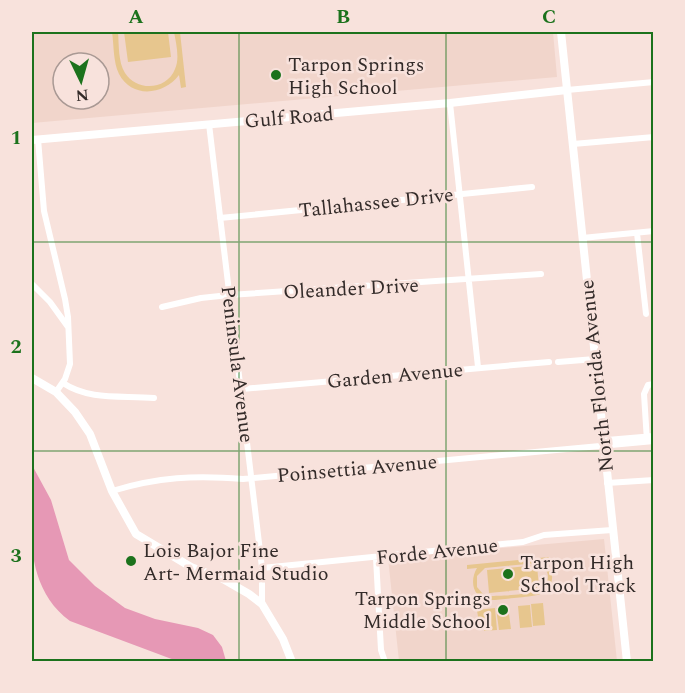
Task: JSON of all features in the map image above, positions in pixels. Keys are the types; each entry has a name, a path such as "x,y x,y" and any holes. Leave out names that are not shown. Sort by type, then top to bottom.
{"street":[{"name":"North Florida Avenue","path":"561,32 627,662"},
{"name":"Gulf Road","path":"34,139 450,103 654,82"},
{"path":"450,103 478,367"},
{"name":"Peninsula Avenue","path":"209,124 252,477 262,568 262,604"},
{"path":"573,144 654,137"},
{"path":"34,139 44,211 65,299 68,328 70,364 63,383 56,393"},
{"name":"Tallahassee Drive","path":"220,218 532,187"},
{"path":"582,238 654,231"},
{"path":"637,233 647,314"},
{"name":"Oleander Drive","path":"162,307 201,298 229,295 541,274"},
{"path":"32,284 50,302 68,328"},
{"path":"558,363 595,359"},
{"name":"Garden Avenue","path":"242,389 549,362"},
{"path":"32,378 56,393 75,412 90,434 112,491 136,534 191,567 223,579 262,604 283,639 292,662"},
{"path":"63,383 83,393 101,396 154,398"},
{"path":"650,439 644,394 648,385 654,384"},
{"name":"Poinsettia Avenue","path":"112,491 150,480 166,478 252,477 603,446 650,439"},
{"path":"607,483 654,480"},
{"name":"Forde Avenue","path":"262,568 376,558 523,542 544,536 612,530"},
{"path":"376,558 381,650 385,662"}],"shaded area":[{"name":"Tarpon Springs High School","path":"32,32 553,32 557,77 32,123"},
{"path":"112,32 118,32 120,58 125,73 137,83 151,86 166,81 175,69 177,46 174,32 180,32 186,87 181,88 179,75 173,82 157,90 140,91 132,88 117,69"},
{"path":"124,32 168,32 171,57 128,62"},
{"path":"32,465 51,500 69,560 95,586 125,608 155,619 198,628 213,635 222,647 226,661 177,661 70,621 54,606 43,589 32,550"},
{"name":"Tarpon Springs Middle School","path":"604,539 617,661 399,661 388,558"},
{"path":"549,557 549,561 544,562 552,574 552,579 547,590 538,595 490,600 476,593 473,578 477,568 467,569 467,565","holes":["537,563 546,570 548,577 546,584 533,592 490,596 483,594 477,587 477,576 485,568"]},
{"path":"537,565 539,588 489,593 487,570"},
{"path":"543,603 545,625 533,626 531,604"},
{"path":"530,605 532,627 520,628 518,606"},
{"path":"508,607 511,629 499,630 496,608"},
{"path":"495,608 497,630 484,631 484,624 479,624 477,610"}],"place":[{"name":"Tarpon Springs High School","path":"276,75"},
{"name":"Lois Bajor Fine Art- Mermaid Studio","path":"131,561"},
{"name":"Tarpon High School Track","path":"508,574"},
{"name":"Tarpon Springs Middle School","path":"503,610"}]}
